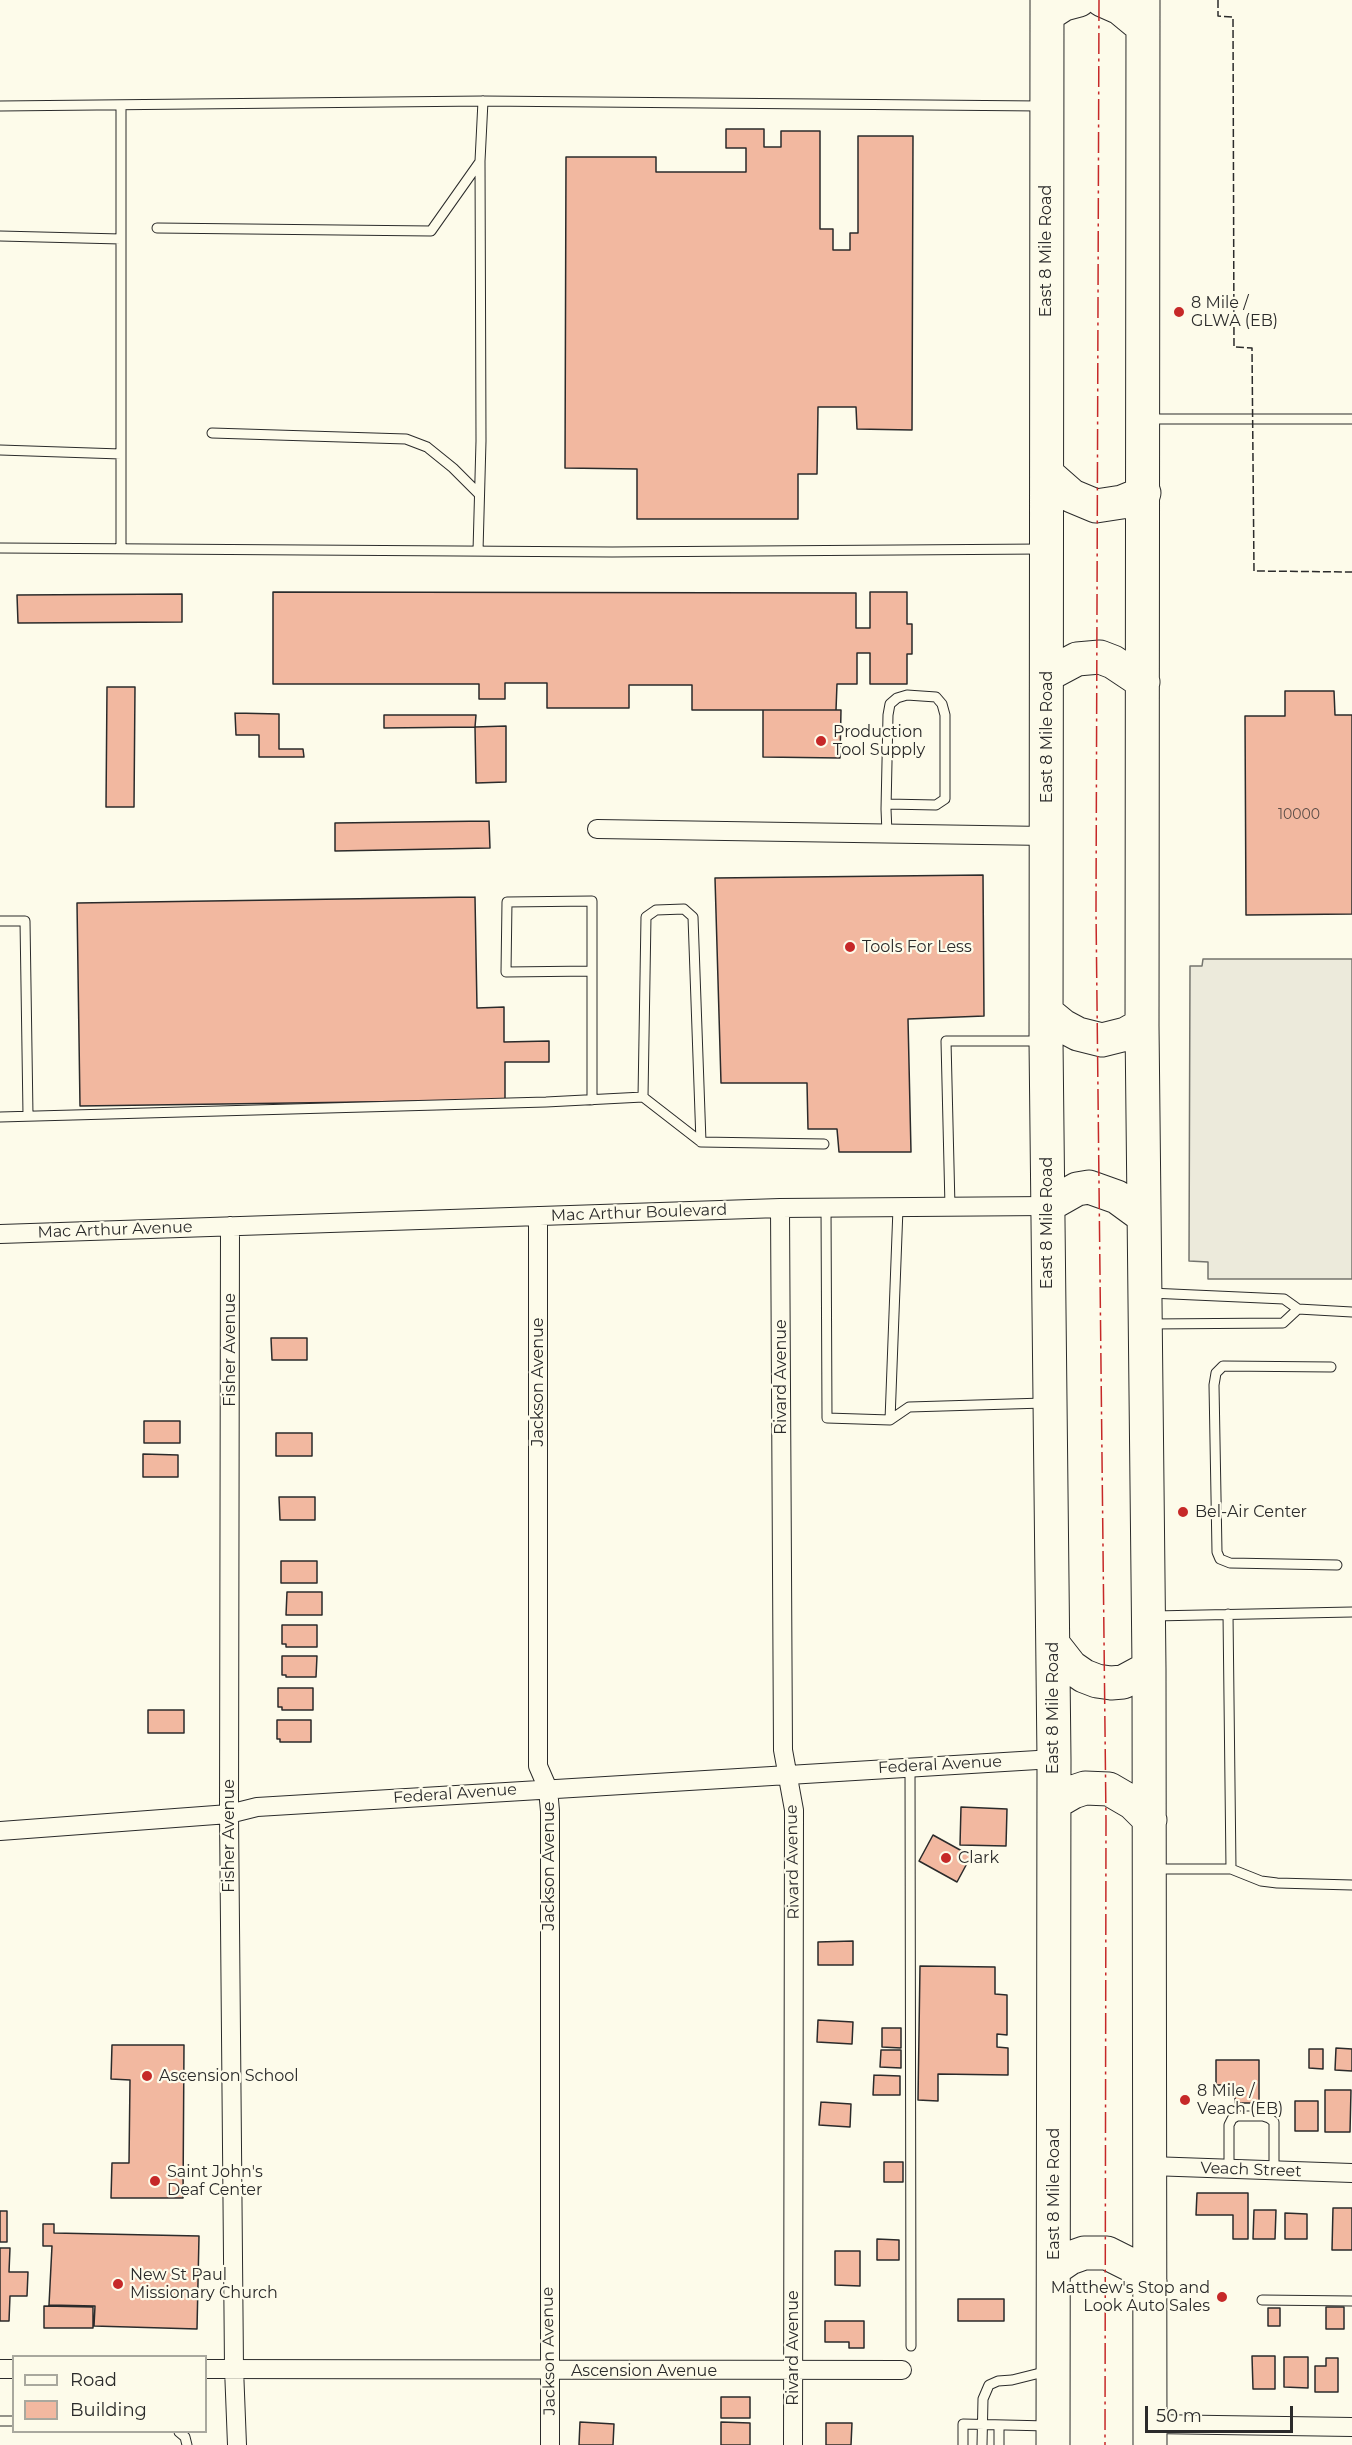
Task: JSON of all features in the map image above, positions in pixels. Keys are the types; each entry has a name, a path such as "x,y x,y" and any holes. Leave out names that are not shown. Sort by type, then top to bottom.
{"highway":[{"path":"1047,8 1079,0"},
{"path":"1102,0 1120,8 1143,13 1142,1025 1150,1820 1150,2434"},
{"name":"East 8 Mile Road","path":"1047,8 1046,1026 1054,1759 1053,2435"},
{"path":"1047,474 1072,496 1096,506 1122,502 1144,492"},
{"path":"1047,675 1077,659 1100,657 1113,662 1143,682"},
{"path":"1046,1026 1102,1040 1126,1034 1142,1025"},
{"path":"1047,1206 1077,1189 1089,1187 1117,1197 1143,1216"},
{"path":"1053,1644 1071,1667 1097,1681 1123,1682 1149,1668"},
{"path":"1054,1803 1085,1788 1109,1789 1133,1803 1150,1820"},
{"path":"1054,2269 1070,2258 1084,2253 1107,2253 1133,2266 1150,2281"}],"street":[{"path":"597,829 1046,836"},
{"name":"Mac Arthur Boulevard","path":"231,1226 780,1208 1047,1206"},
{"name":"Rivard Avenue","path":"780,1208 783,1750 794,1810 793,2445"},
{"name":"Jackson Avenue","path":"538,1216 538,1766 548,1789 550,1811 550,2445"},
{"name":"Mac Arthur Avenue","path":"0,1234 231,1226"},
{"name":"Fisher Avenue","path":"231,1226 229,1814 234,2368 237,2445"},
{"name":"Federal Avenue","path":"0,1831 229,1814 257,1807 1054,1759"},
{"name":"Veach Street","path":"1150,2166 1352,2173"},
{"name":"Ascension Avenue","path":"207,2368 550,2371 903,2370"},
{"path":"1150,2434 1352,2427"}],"lane":[{"path":"0,106 483,101 1046,106"},
{"path":"478,551 480,161 483,101"},
{"path":"121,105 121,549"},
{"path":"157,228 430,231 467,183 480,161"},
{"path":"0,236 121,239"},
{"path":"1144,419 1352,418"},
{"path":"212,434 406,439 427,447 453,468 479,494"},
{"path":"0,450 121,454"},
{"path":"0,548 478,551 1047,549"},
{"path":"887,804 936,805 945,799 945,716 942,704 936,697 907,695 897,698 890,704 888,715 887,804 887,833"},
{"path":"592,971 506,972 507,902 592,901 592,971 592,1100"},
{"path":"643,1097 646,917 656,910 684,909 693,917 701,1142"},
{"path":"0,921 26,921 28,1115"},
{"path":"950,1207 946,1041 1046,1026"},
{"path":"0,1117 643,1097 701,1142 824,1144"},
{"path":"826,1208 827,1418 890,1420 909,1407 1049,1403"},
{"path":"890,1420 898,1208"},
{"path":"1144,1309 1284,1299 1298,1310 1352,1312"},
{"path":"1144,1309 1283,1323 1298,1310"},
{"path":"1331,1366 1223,1366 1216,1373 1214,1385 1217,1552 1220,1559 1230,1563 1337,1565"},
{"path":"1148,1616 1352,1612"},
{"path":"1228,1614 1231,1869"},
{"path":"910,1767 911,2346"},
{"path":"1150,1869 1231,1869 1262,1881 1277,1883 1352,1885"},
{"path":"1228,2169 1229,2125 1232,2119 1237,2116 1263,2116 1274,2122 1274,2170"},
{"path":"1262,2300 1352,2301"},
{"path":"982,2445 983,2399 989,2385 998,2381 1054,2370"},
{"path":"963,2445 963,2424 999,2425 1053,2435"},
{"path":"999,2425 999,2445"}],"shaded area":[{"path":"1203,959 1352,959 1352,1279 1208,1279 1208,1262 1189,1261 1190,966 1202,966"}],"building":[{"path":"726,129 764,129 764,147 781,147 781,131 820,131 820,229 833,229 833,250 850,250 850,233 858,233 858,136 913,136 912,430 857,429 856,407 818,407 817,474 798,474 798,519 637,519 637,469 565,468 566,157 656,157 656,172 746,172 746,148 726,148"},
{"path":"273,592 856,593 856,628 870,628 870,592 907,592 907,624 912,624 912,654 907,654 907,684 870,684 870,653 857,653 857,684 837,684 836,710 692,710 692,685 629,685 629,708 547,708 547,683 505,683 505,699 479,699 479,684 273,684"},
{"path":"182,594 182,622 18,623 17,595"},
{"path":"107,687 135,687 134,807 106,807"},
{"path":"1285,691 1334,691 1335,715 1352,715 1352,914 1246,915 1245,716 1285,716"},
{"path":"763,710 841,710 840,758 763,757"},
{"path":"235,713 279,714 279,749 303,749 304,757 259,757 259,735 236,735"},
{"path":"384,715 476,715 475,727 384,728"},
{"path":"506,726 506,782 476,783 475,727"},
{"path":"489,821 490,848 335,851 335,823"},
{"name":"Tools For Less","path":"983,875 984,1016 908,1019 911,1152 839,1152 837,1129 808,1129 807,1083 721,1083 715,878"},
{"path":"475,897 477,1008 504,1007 504,1042 549,1041 549,1062 505,1062 505,1100 80,1106 77,903"},
{"path":"271,1338 307,1338 307,1360 272,1360"},
{"path":"144,1421 180,1421 180,1443 144,1443"},
{"path":"276,1433 312,1433 312,1456 276,1456"},
{"path":"143,1454 178,1455 178,1477 143,1477"},
{"path":"279,1497 315,1497 315,1520 280,1520"},
{"path":"281,1561 317,1561 317,1583 281,1583"},
{"path":"287,1592 322,1592 322,1615 286,1615"},
{"path":"282,1625 317,1625 317,1647 286,1647 286,1644 282,1644"},
{"path":"282,1656 317,1656 316,1677 282,1675"},
{"path":"278,1688 313,1688 313,1710 282,1710 282,1707 278,1707"},
{"path":"148,1710 184,1710 184,1733 148,1733"},
{"path":"277,1720 311,1720 311,1742 280,1742 280,1739 277,1739"},
{"path":"961,1807 1007,1809 1006,1846 960,1845"},
{"path":"933,1835 971,1856 957,1882 919,1861"},
{"path":"853,1941 853,1965 818,1965 818,1942"},
{"path":"920,1966 995,1967 995,1994 1007,1995 1007,2035 997,2034 997,2047 1008,2048 1008,2075 938,2074 938,2101 918,2100"},
{"path":"818,2020 853,2022 852,2044 817,2042"},
{"path":"882,2028 901,2028 901,2048 882,2047"},
{"path":"112,2045 184,2045 183,2198 111,2198 112,2163 129,2163 130,2080 111,2079"},
{"path":"1336,2048 1352,2049 1352,2071 1335,2070"},
{"path":"1309,2049 1323,2049 1323,2069 1309,2068"},
{"path":"881,2050 901,2050 901,2068 880,2067"},
{"path":"1216,2060 1259,2060 1259,2103 1235,2103 1235,2085 1216,2085"},
{"path":"874,2075 900,2076 900,2095 873,2095"},
{"path":"1325,2090 1351,2090 1350,2132 1325,2132"},
{"path":"1295,2101 1318,2101 1318,2131 1295,2131"},
{"path":"821,2102 851,2104 850,2127 819,2125"},
{"path":"884,2162 903,2162 903,2182 884,2182"},
{"path":"1197,2193 1248,2193 1248,2239 1233,2239 1233,2215 1196,2215"},
{"path":"1333,2208 1352,2208 1352,2250 1332,2250"},
{"path":"1254,2210 1276,2210 1275,2239 1253,2239"},
{"path":"0,2211 7,2211 7,2242 0,2242"},
{"path":"1285,2213 1307,2214 1307,2239 1285,2239"},
{"path":"43,2224 54,2224 54,2233 199,2236 197,2329 94,2326 95,2306 49,2305 52,2246 43,2246"},
{"path":"877,2239 899,2240 899,2260 877,2260"},
{"path":"0,2248 10,2248 9,2272 28,2272 27,2296 10,2296 9,2321 0,2321"},
{"path":"835,2251 860,2251 860,2286 835,2285"},
{"path":"958,2299 1004,2299 1004,2321 958,2321"},
{"path":"44,2306 93,2307 93,2328 44,2328"},
{"path":"1326,2307 1344,2307 1344,2329 1326,2329"},
{"path":"1268,2308 1280,2308 1280,2326 1268,2326"},
{"path":"825,2321 864,2321 864,2348 849,2348 849,2342 825,2342"},
{"path":"1252,2356 1275,2356 1275,2389 1253,2389"},
{"path":"1284,2357 1308,2357 1308,2388 1284,2387"},
{"path":"1326,2358 1338,2358 1338,2392 1315,2392 1315,2366 1326,2366"},
{"path":"721,2397 750,2397 750,2418 721,2418"},
{"path":"580,2422 614,2424 613,2445 579,2445"},
{"path":"721,2422 750,2423 750,2445 721,2445"},
{"path":"826,2423 852,2423 851,2445 826,2445"}],"fence":[{"path":"1218,0 1218,16 1233,17 1234,347 1252,348 1254,571 1352,572"}],"power":[{"path":"1099,0 1096,911 1106,1820 1105,2445"}],"place":[{"name":"8 Mile / GLWA (EB)","path":"1179,312"},
{"name":"Production Tool Supply","path":"821,741"},
{"name":"Tools For Less","path":"850,947"},
{"name":"Bel-Air Center","path":"1183,1512"},
{"name":"Clark","path":"946,1858"},
{"name":"Ascension School","path":"147,2076"},
{"name":"8 Mile / Veach (EB)","path":"1185,2100"},
{"name":"Saint John's Deaf Center","path":"155,2181"},
{"name":"New St Paul Missionary Church","path":"118,2284"},
{"name":"Matthew's Stop and Look Auto Sales","path":"1222,2297"}]}
